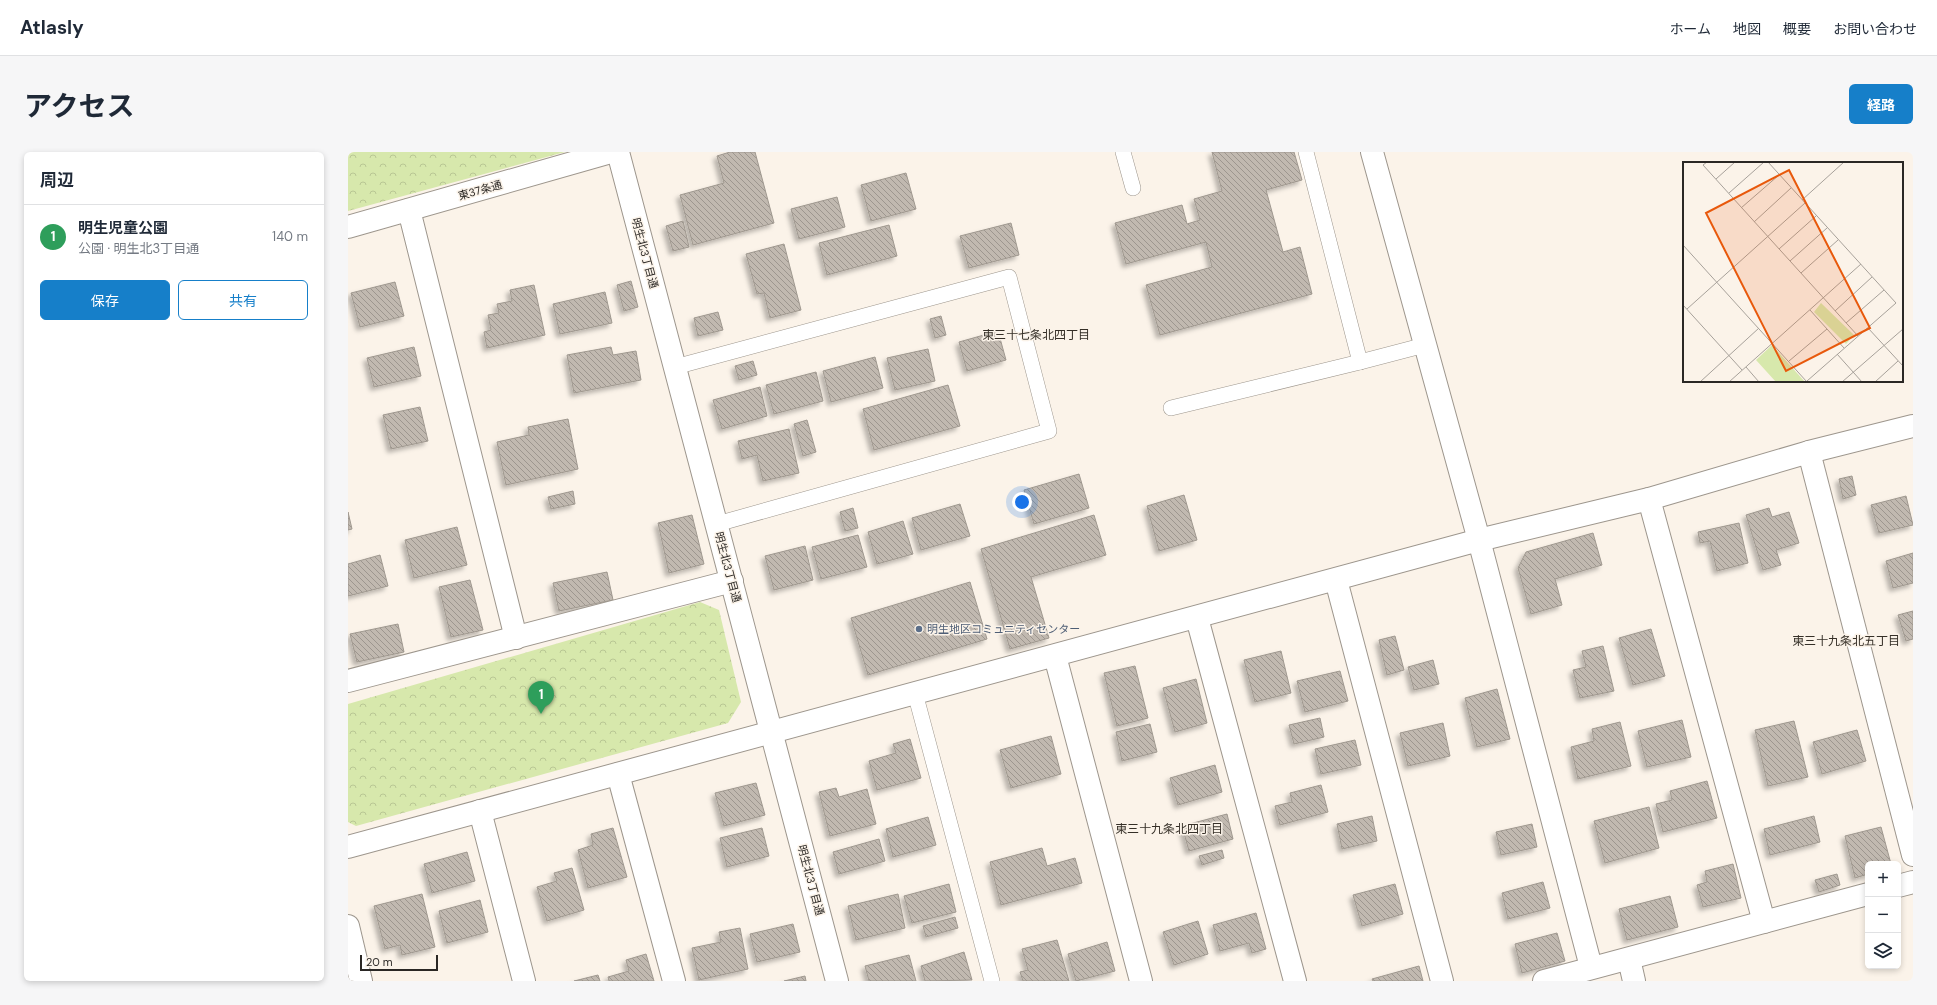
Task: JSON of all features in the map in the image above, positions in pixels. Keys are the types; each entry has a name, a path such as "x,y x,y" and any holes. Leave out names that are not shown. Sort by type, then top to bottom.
{"street":[{"name":"東37条通","path":"348,227 611,152"},
{"name":"明生北3丁目通","path":"618,152 837,981"},
{"path":"1372,152 1480,540 1591,968"},
{"path":"409,210 516,638"},
{"path":"348,847 771,731 1055,656 1480,540 1649,499 1809,452 1913,426"},
{"path":"1809,452 1913,855"},
{"path":"1649,499 1764,922"},
{"path":"1336,580 1442,981"},
{"path":"348,682 732,581"},
{"path":"1196,618 1295,981"},
{"path":"1055,656 1141,981"},
{"path":"618,774 674,981"},
{"path":"480,811 524,981"},
{"path":"1901,885 1913,882"},
{"path":"1544,981 1865,895"},
{"path":"348,926 356,974"},
{"path":"1629,959 1634,981"}],"lane":[{"path":"1123,152 1133,188"},
{"path":"1306,152 1360,362"},
{"path":"675,367 1009,277 1048,431 717,524"},
{"path":"1171,408 1425,345"},
{"path":"915,693 992,981"}],"green space":[{"path":"348,152 565,152 348,211"},
{"path":"700,602 719,610 741,702 728,723 356,826 348,822 348,704"}],"building":[{"path":"730,152 755,152 774,223 693,245 680,195 724,183 717,156"},
{"path":"1212,152 1294,152 1302,180 1266,190 1283,252 1300,247 1312,294 1160,335 1146,285 1212,267 1206,242 1126,264 1115,223 1182,205 1187,224 1200,220 1194,199 1222,191"},
{"path":"906,173 916,209 871,221 861,185"},
{"path":"837,197 845,227 799,239 791,209"},
{"path":"683,221 689,247 673,251 666,226"},
{"path":"1011,223 1019,255 969,268 960,236"},
{"path":"889,225 897,256 827,275 819,243"},
{"path":"784,244 801,310 770,318 764,293 757,294 746,254"},
{"path":"631,281 638,307 624,311 617,285"},
{"path":"395,282 404,316 360,327 351,293"},
{"path":"534,285 545,335 487,348 484,332 491,330 488,315 499,313 497,304 512,301 510,290"},
{"path":"605,292 612,323 560,334 553,304"},
{"path":"718,312 723,330 698,336 694,318"},
{"path":"941,316 946,335 935,338 930,319"},
{"path":"998,331 1006,360 967,371 959,342"},
{"path":"414,347 421,376 374,387 367,358"},
{"path":"611,347 613,355 636,351 641,380 574,393 567,355"},
{"path":"928,349 935,381 895,390 887,358"},
{"path":"875,357 883,388 831,402 823,371"},
{"path":"753,361 757,375 739,380 735,366"},
{"path":"816,372 823,401 774,414 766,385"},
{"path":"948,385 960,426 874,450 863,409"},
{"path":"760,387 767,416 722,429 713,400"},
{"path":"420,407 428,441 391,449 383,415"},
{"path":"568,419 578,469 506,485 497,442 529,435 528,427"},
{"path":"807,420 816,452 803,456 794,424"},
{"path":"789,429 799,473 763,481 757,455 742,459 738,441"},
{"path":"1079,474 1089,508 1034,524 1024,490"},
{"path":"1852,476 1856,495 1843,499 1839,479"},
{"path":"573,491 575,504 551,509 548,497"},
{"path":"1184,495 1197,540 1159,551 1147,506"},
{"path":"1906,496 1913,525 1879,533 1871,505"},
{"path":"960,504 970,536 921,550 912,518"},
{"path":"853,508 858,528 845,531 840,512"},
{"path":"1769,508 1772,517 1789,512 1799,543 1776,550 1781,565 1763,570 1746,515"},
{"path":"348,512 352,529 348,530"},
{"path":"692,515 704,564 669,573 658,523"},
{"path":"1094,515 1106,555 1031,577 1049,638 1010,649 981,549"},
{"path":"903,521 913,554 877,564 868,532"},
{"path":"1739,523 1748,563 1717,571 1710,541 1700,543 1698,532"},
{"path":"457,527 467,565 414,578 405,540"},
{"path":"1593,533 1602,565 1555,579 1562,605 1531,614 1518,568 1526,552"},
{"path":"858,535 867,567 821,579 812,547"},
{"path":"805,546 813,580 774,590 765,556"},
{"path":"1913,553 1913,583 1893,588 1886,561"},
{"path":"380,555 388,586 348,596 348,564"},
{"path":"607,572 613,600 559,611 553,583"},
{"path":"470,580 483,630 451,637 439,587"},
{"name":"明生地区コミュニティセンター","path":"970,582 987,639 868,675 851,618"},
{"path":"1913,611 1913,639 1906,641 1898,615"},
{"path":"398,624 404,652 357,662 350,634"},
{"path":"1651,629 1665,676 1633,685 1619,638"},
{"path":"1395,636 1404,670 1387,675 1379,640"},
{"path":"1603,646 1614,691 1580,698 1573,670 1586,667 1582,651"},
{"path":"1281,651 1291,693 1255,702 1244,660"},
{"path":"1433,660 1439,684 1414,690 1408,667"},
{"path":"1135,666 1148,718 1117,726 1104,673"},
{"path":"1340,671 1348,701 1305,712 1297,681"},
{"path":"1196,679 1207,723 1175,732 1163,688"},
{"path":"1497,689 1510,739 1477,747 1465,698"},
{"path":"1320,718 1324,737 1294,744 1289,725"},
{"path":"1682,720 1691,757 1647,767 1638,731"},
{"path":"1794,721 1808,777 1768,786 1755,730"},
{"path":"1620,722 1631,766 1578,779 1571,747 1594,741 1592,729"},
{"path":"1443,723 1450,756 1408,766 1400,733"},
{"path":"1150,724 1157,752 1122,761 1116,732"},
{"path":"1857,730 1866,761 1822,774 1813,742"},
{"path":"1051,736 1061,774 1011,788 1000,750"},
{"path":"910,739 921,778 877,790 869,761 896,753 893,744"},
{"path":"1355,740 1361,765 1321,774 1315,749"},
{"path":"1215,765 1222,792 1178,805 1170,778"},
{"path":"1707,781 1717,818 1663,832 1656,804 1672,800 1670,791"},
{"path":"756,783 765,815 724,826 715,793"},
{"path":"1321,785 1328,812 1280,825 1275,806 1292,802 1290,793"},
{"path":"836,788 839,797 867,789 876,824 830,836 819,792"},
{"path":"1649,807 1659,848 1605,863 1594,821"},
{"path":"1227,814 1233,839 1189,851 1182,826"},
{"path":"1372,816 1377,841 1342,849 1337,824"},
{"path":"1814,816 1820,842 1770,855 1764,829"},
{"path":"928,817 936,845 893,857 886,829"},
{"path":"1532,824 1537,847 1501,855 1496,832"},
{"path":"1881,827 1890,861 1865,861 1865,875 1855,878 1845,836"},
{"path":"613,828 627,877 588,888 578,850 593,845 591,834"},
{"path":"762,828 769,856 727,867 720,838"},
{"path":"879,839 885,861 839,874 833,852"},
{"path":"1042,848 1047,866 1075,858 1082,883 1001,905 990,862"},
{"path":"1222,850 1224,858 1202,865 1199,856"},
{"path":"467,852 475,881 432,893 424,864"},
{"path":"1733,864 1741,898 1703,907 1697,885 1707,882 1705,871"},
{"path":"572,868 584,910 547,921 537,887 557,881 554,873"},
{"path":"1837,874 1840,885 1819,892 1815,880"},
{"path":"1543,882 1550,908 1508,919 1502,893"},
{"path":"949,884 956,912 912,923 904,896"},
{"path":"1395,884 1403,914 1362,926 1353,895"},
{"path":"422,894 435,947 402,955 400,945 385,949 374,906"},
{"path":"898,894 905,928 856,940 848,906"},
{"path":"1670,896 1678,927 1627,940 1619,909"},
{"path":"480,900 488,932 447,943 439,911"},
{"path":"1256,913 1266,949 1252,953 1249,943 1220,951 1213,925"},
{"path":"955,917 958,928 926,937 923,926"},
{"path":"1198,921 1208,954 1174,965 1163,932"},
{"path":"793,924 800,952 757,962 750,934"},
{"path":"740,928 748,969 699,980 692,948 721,942 719,932"},
{"path":"1557,933 1565,961 1522,973 1515,944"},
{"path":"1057,940 1069,981 1023,981 1020,972 1028,970 1022,949"},
{"path":"1107,942 1115,971 1076,981 1068,954"},
{"path":"964,952 972,980 925,981 921,966"},
{"path":"646,954 654,981 609,981 608,977 629,971 626,960"},
{"path":"909,955 916,981 869,981 865,966"},
{"path":"1419,966 1423,981 1373,981 1372,979"},
{"path":"598,975 600,981 574,981"},
{"path":"805,976 806,981 784,981"}],"place":[{"name":"明生地区コミュニティセンター","path":"919,629"},
{"name":"明生児童公園","path":"541,714"}],"district":[{"name":"東三十七条北四丁目","path":"1036,335"},
{"name":"東三十九条北五丁目","path":"1846,641"},
{"name":"東三十九条北四丁目","path":"1169,829"}]}
